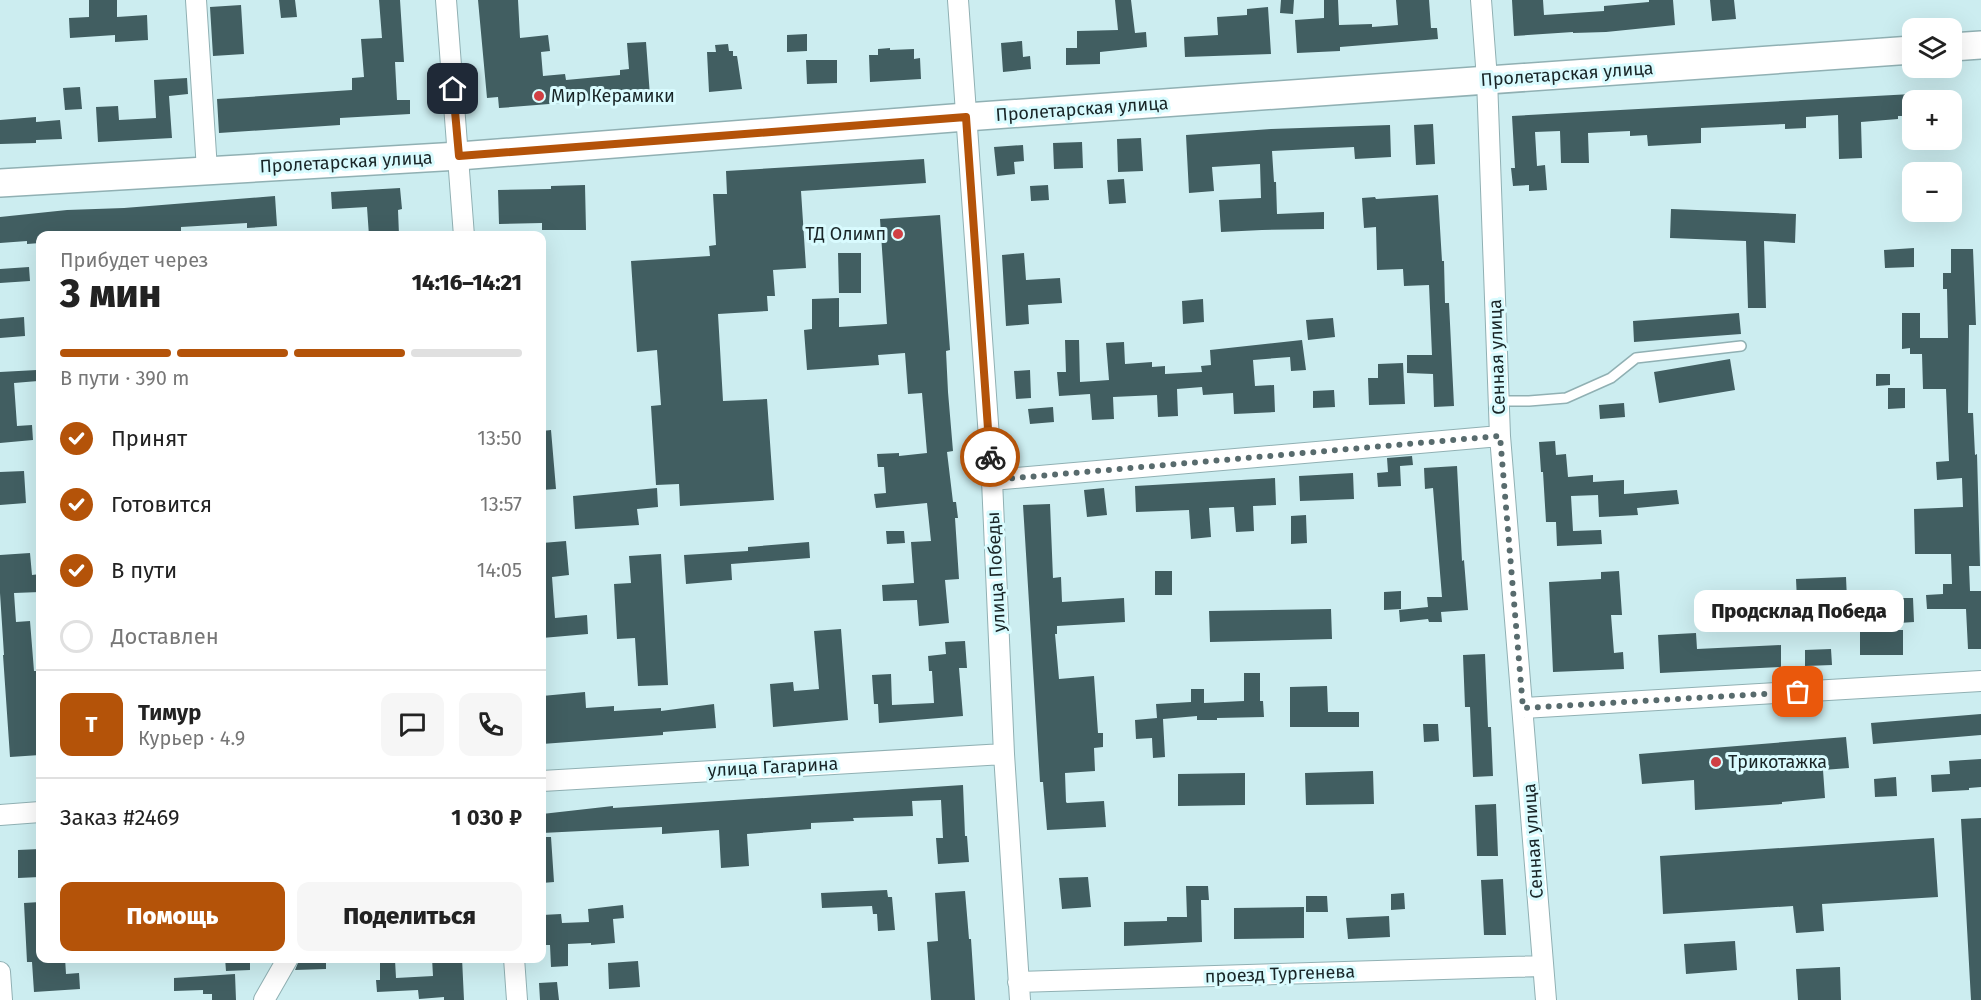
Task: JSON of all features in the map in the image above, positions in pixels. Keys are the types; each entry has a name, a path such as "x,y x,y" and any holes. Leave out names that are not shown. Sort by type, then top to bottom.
{"street":[{"path":"195,0 207,170"},
{"path":"446,0 464,231"},
{"name":"улица Победы","path":"958,0 992,480 1004,754 1019,991"},
{"name":"Сенная улица","path":"1480,0 1487,79 1500,436 1546,1000"},
{"path":"1962,46 1981,45"},
{"name":"Пролетарская улица","path":"0,183 459,156 966,117 1902,51"},
{"path":"992,480 1500,436"},
{"path":"1523,708 1981,681"},
{"name":"улица Гагарина","path":"546,781 1004,754"},
{"path":"0,815 36,812"},
{"path":"264,1000 285,963"},
{"path":"514,963 517,1000"},
{"name":"проезд Тургенева","path":"1019,991 1542,966"},
{"path":"0,972 2,1000"}],"lane":[{"path":"1499,401 1566,398 1611,378 1636,358 1741,346"}],"building":[{"path":"89,0 117,0 117,17 147,15 148,40 115,42 115,35 70,38 69,18 89,17"},
{"path":"279,0 295,0 297,17 281,18"},
{"path":"379,0 400,0 404,62 395,62 397,100 410,100 410,114 340,118 340,125 219,133 217,99 352,90 352,78 364,77 361,39 382,38"},
{"path":"478,0 518,0 520,38 548,35 550,51 541,52 543,76 565,74 566,80 620,75 620,70 629,69 627,43 646,42 650,96 499,108 498,97 487,98"},
{"path":"1115,0 1131,0 1135,33 1146,32 1147,47 1100,52 1100,64 1066,65 1066,48 1077,48 1077,31 1118,30"},
{"path":"1281,0 1294,0 1293,14 1280,13"},
{"path":"1324,0 1338,0 1339,25 1372,24 1372,27 1398,25 1396,0 1429,0 1431,28 1437,28 1438,39 1340,47 1340,51 1297,53 1295,20 1324,18"},
{"path":"1512,0 1543,0 1544,15 1604,11 1604,6 1649,2 1649,0 1673,0 1675,25 1606,32 1514,36"},
{"path":"1710,0 1734,0 1736,19 1712,21"},
{"path":"241,5 244,54 213,56 210,7"},
{"path":"1268,7 1271,54 1185,57 1184,37 1218,35 1217,17 1247,15 1247,9"},
{"path":"807,34 807,51 787,52 787,35"},
{"path":"1022,41 1023,57 1030,56 1031,69 1003,72 1001,43"},
{"path":"728,44 729,51 733,51 733,56 737,56 742,89 709,92 707,52 716,52 715,45"},
{"path":"890,48 890,50 914,49 914,59 920,58 921,79 870,82 869,55 878,55 878,49"},
{"path":"806,60 837,60 837,83 807,84"},
{"path":"187,78 188,94 169,96 172,138 98,142 96,107 118,106 119,120 156,118 154,80"},
{"path":"80,87 82,109 65,110 63,88"},
{"path":"1902,95 1902,116 1898,116 1898,119 1861,122 1862,158 1839,159 1838,115 1806,117 1806,128 1785,129 1785,124 1701,128 1701,143 1648,146 1647,135 1630,136 1630,131 1588,133 1589,163 1561,163 1560,131 1535,132 1537,166 1545,165 1547,190 1529,191 1529,185 1513,186 1511,168 1515,168 1512,116"},
{"path":"36,117 36,122 60,120 62,139 36,140 36,143 0,144 0,120"},
{"path":"1433,124 1435,164 1416,165 1414,125"},
{"path":"1390,125 1391,157 1355,159 1354,147 1272,151 1277,214 1324,212 1324,229 1221,232 1219,200 1261,198 1260,164 1212,167 1214,191 1189,193 1186,135 1271,129"},
{"path":"1141,138 1143,171 1118,172 1117,139"},
{"path":"1082,142 1083,168 1054,169 1053,143"},
{"path":"1023,145 1024,161 1014,162 1015,174 997,176 994,147"},
{"path":"924,159 926,183 801,191 806,268 773,270 775,296 767,296 768,311 718,314 723,401 767,399 774,500 680,506 679,484 656,485 651,406 661,405 657,350 637,352 631,261 710,256 709,246 716,245 713,194 727,194 726,171"},
{"path":"1124,179 1126,203 1109,204 1107,180"},
{"path":"585,185 586,230 542,230 542,223 499,224 498,190 551,189 551,186"},
{"path":"1048,185 1049,200 1031,201 1030,186"},
{"path":"400,188 402,209 398,210 399,231 369,231 367,207 332,209 331,192"},
{"path":"1438,195 1445,303 1449,303 1454,406 1434,407 1433,374 1407,373 1407,355 1432,355 1429,285 1404,286 1403,269 1377,270 1376,227 1364,228 1362,198"},
{"path":"275,196 277,226 247,228 247,223 181,227 181,231 36,231 36,243 27,244 27,241 0,243 0,217 67,210 124,208"},
{"path":"1671,209 1796,214 1795,243 1764,241 1766,308 1748,308 1746,241 1670,238"},
{"path":"940,215 950,350 946,351 953,451 947,452 953,502 956,502 958,518 955,518 959,579 945,580 949,623 919,626 917,600 883,601 882,585 914,583 911,542 931,541 927,503 876,508 874,494 886,493 884,467 878,467 877,454 899,453 899,456 927,453 922,393 908,394 905,353 878,355 879,365 807,370 804,330 812,329 812,299 839,298 839,327 887,324 880,219"},
{"path":"1914,248 1914,267 1885,268 1884,250"},
{"path":"1951,249 1973,249 1976,325 1969,325 1968,413 1973,413 1975,455 1977,454 1980,566 1969,566 1970,591 1981,591 1981,649 1968,649 1966,609 1927,609 1926,595 1943,594 1943,584 1952,584 1951,554 1915,554 1914,509 1963,507 1962,478 1937,480 1936,462 1949,461 1946,389 1923,389 1922,354 1910,354 1910,348 1902,349 1902,313 1920,313 1920,338 1948,338 1947,289 1943,289 1943,273 1951,273"},
{"path":"838,253 861,253 861,293 839,293"},
{"path":"1024,253 1026,280 1060,278 1062,303 1028,305 1029,324 1006,326 1002,255"},
{"path":"29,267 30,281 0,283 0,269"},
{"path":"1203,299 1204,322 1183,324 1182,301"},
{"path":"1739,313 1741,334 1634,342 1633,321"},
{"path":"24,317 25,336 0,338 0,319"},
{"path":"1333,318 1335,337 1308,340 1306,320"},
{"path":"1065,340 1079,340 1080,382 1109,380 1106,343 1124,342 1125,364 1152,362 1152,367 1165,366 1165,374 1202,372 1201,366 1211,365 1210,350 1302,340 1306,370 1291,371 1290,357 1253,360 1255,386 1274,385 1275,412 1234,414 1233,393 1203,395 1202,387 1177,389 1178,416 1158,417 1157,395 1113,397 1114,419 1092,420 1090,394 1059,396 1057,372 1066,372"},
{"path":"1730,359 1735,390 1659,403 1654,372"},
{"path":"1403,363 1405,404 1369,405 1368,378 1378,378 1378,364"},
{"path":"36,370 36,381 14,383 17,426 32,425 33,440 0,443 0,372"},
{"path":"1030,370 1031,398 1016,399 1014,371"},
{"path":"1876,374 1890,374 1890,385 1876,386"},
{"path":"1888,388 1905,388 1905,408 1888,409"},
{"path":"1334,390 1335,407 1313,408 1313,391"},
{"path":"1624,403 1625,417 1600,419 1599,405"},
{"path":"1053,407 1054,422 1030,424 1028,409"},
{"path":"551,430 556,489 546,490 546,431"},
{"path":"1555,441 1556,455 1566,454 1568,477 1593,475 1593,482 1624,480 1624,494 1677,490 1679,504 1637,508 1638,515 1599,517 1598,495 1571,496 1573,531 1601,530 1602,544 1557,546 1556,522 1546,522 1539,442"},
{"path":"1412,456 1413,465 1400,466 1401,486 1378,487 1377,473 1388,472 1387,458"},
{"path":"1457,466 1462,561 1464,560 1468,610 1441,612 1442,622 1429,622 1428,619 1400,622 1399,610 1428,607 1427,597 1442,597 1433,488 1425,489 1424,468"},
{"path":"24,471 26,503 0,505 0,472"},
{"path":"1353,473 1354,499 1300,501 1299,476"},
{"path":"1275,478 1276,505 1253,506 1254,531 1236,532 1234,507 1209,508 1211,537 1191,539 1189,510 1136,512 1135,486"},
{"path":"657,488 658,507 637,509 639,525 575,529 573,496"},
{"path":"1104,488 1107,515 1087,517 1084,490"},
{"path":"1050,504 1053,578 1061,577 1062,602 1124,598 1125,622 1057,626 1057,634 1055,634 1059,679 1094,676 1098,733 1103,733 1103,747 1094,748 1095,771 1065,773 1066,802 1104,801 1106,827 1047,830 1043,782 1040,782 1023,505"},
{"path":"1306,515 1307,543 1291,544 1291,516"},
{"path":"886,531 904,531 905,543 887,544"},
{"path":"566,541 569,575 552,577 555,618 587,615 588,634 546,638 546,543"},
{"path":"809,542 810,558 731,564 732,580 686,584 684,555 748,551 748,547"},
{"path":"30,553 32,575 36,574 36,592 14,593 16,622 30,621 34,671 36,671 36,755 10,757 3,655 0,555"},
{"path":"661,554 668,685 638,686 635,638 617,639 614,584 631,583 629,556"},
{"path":"1155,571 1172,571 1172,595 1155,595"},
{"path":"1619,571 1622,615 1611,615 1614,653 1623,652 1624,669 1553,672 1549,582 1601,579 1601,572"},
{"path":"1846,577 1848,622 1798,622 1796,579"},
{"path":"1401,591 1401,609 1384,610 1384,592"},
{"path":"1898,598 1913,598 1914,622 1899,623"},
{"path":"1331,609 1332,639 1210,642 1209,611"},
{"path":"1753,611 1770,611 1770,622 1753,622"},
{"path":"841,629 848,720 773,727 770,684 793,682 794,691 819,689 814,631"},
{"path":"1860,630 1903,630 1903,655 1860,655"},
{"path":"1696,633 1697,649 1781,645 1781,667 1660,673 1658,635"},
{"path":"965,641 967,668 959,668 963,716 879,723 878,704 874,704 872,675 891,674 892,705 934,703 932,671 929,671 928,656 946,654 945,642"},
{"path":"1831,649 1832,665 1805,666 1805,650"},
{"path":"1485,654 1493,776 1473,777 1470,707 1465,707 1463,655"},
{"path":"1244,673 1260,673 1260,701 1263,701 1264,717 1197,720 1197,716 1163,719 1165,757 1153,758 1152,738 1136,739 1135,720 1157,718 1156,704 1191,702 1191,689 1204,689 1204,703 1244,701"},
{"path":"1327,686 1328,712 1359,712 1359,727 1290,727 1290,687"},
{"path":"585,692 586,708 614,706 614,711 661,708 661,711 714,704 716,728 663,732 663,735 546,744 546,696"},
{"path":"1981,714 1981,735 1873,744 1871,723"},
{"path":"1423,724 1438,724 1439,741 1424,742"},
{"path":"1846,737 1849,768 1823,770 1825,798 1782,802 1782,804 1695,810 1694,780 1642,784 1639,754"},
{"path":"1981,759 1981,787 1932,792 1931,775 1950,774 1949,761"},
{"path":"1373,771 1374,804 1306,805 1305,773"},
{"path":"1245,773 1245,805 1178,806 1178,774"},
{"path":"1896,777 1897,796 1875,797 1874,779"},
{"path":"963,785 965,836 967,836 969,862 938,864 936,838 943,838 941,800 912,801 913,816 853,818 854,821 811,823 811,829 747,834 749,866 721,868 719,830 662,834 662,827 546,833 546,814 613,806 613,808"},
{"path":"1496,804 1498,856 1477,856 1475,805"},
{"path":"1981,818 1981,1000 1971,1000 1961,819"},
{"path":"546,837 551,837 554,882 546,883"},
{"path":"1934,838 1938,897 1822,904 1824,931 1796,933 1793,906 1663,914 1660,856"},
{"path":"36,849 36,877 18,878 18,850"},
{"path":"1088,877 1091,907 1062,909 1059,878"},
{"path":"1503,879 1506,935 1484,935 1481,880"},
{"path":"1186,886 1208,886 1209,900 1201,900 1202,942 1124,946 1124,922 1167,921 1167,917 1187,917"},
{"path":"887,890 888,897 892,897 895,930 878,931 877,914 873,914 872,906 822,908 821,893"},
{"path":"965,891 975,1000 931,1000 927,942 938,941 935,893"},
{"path":"1404,893 1405,909 1391,910 1391,894"},
{"path":"1306,896 1327,896 1328,912 1306,912"},
{"path":"36,902 36,963 65,963 66,974 79,973 80,989 34,992 32,962 27,962 24,903"},
{"path":"623,905 624,918 613,919 615,943 568,944 568,966 551,967 550,945 546,945 546,915 561,914 562,923 589,922 588,909"},
{"path":"1304,907 1304,938 1234,939 1234,908"},
{"path":"1389,916 1390,937 1348,939 1346,918"},
{"path":"1735,941 1737,970 1686,974 1684,944"},
{"path":"638,961 640,987 609,989 608,963"},
{"path":"225,963 250,963 250,970 226,971"},
{"path":"298,963 326,963 326,969 295,970"},
{"path":"380,963 395,963 396,978 433,976 432,963 462,963 464,1000 444,1000 444,997 419,999 418,990 377,992 376,980 380,980"},
{"path":"1840,967 1841,1000 1798,1000 1796,969"},
{"path":"235,974 236,1000 212,1000 212,994 203,994 203,990 174,991 174,978"},
{"path":"557,982 559,1000 540,1000 539,983"}],"way so far":[{"path":"990,457 992,480 1500,436 1523,708 1798,692"}],"place":[{"name":"Мир Керамики","path":"539,96"},
{"name":"ТД Олимп","path":"898,234"},
{"name":"Продсклад Победа","path":"1798,692"},
{"name":"Трикотажка","path":"1716,762"}],"route":[{"path":"453,89 459,156 966,117 990,457"}]}
